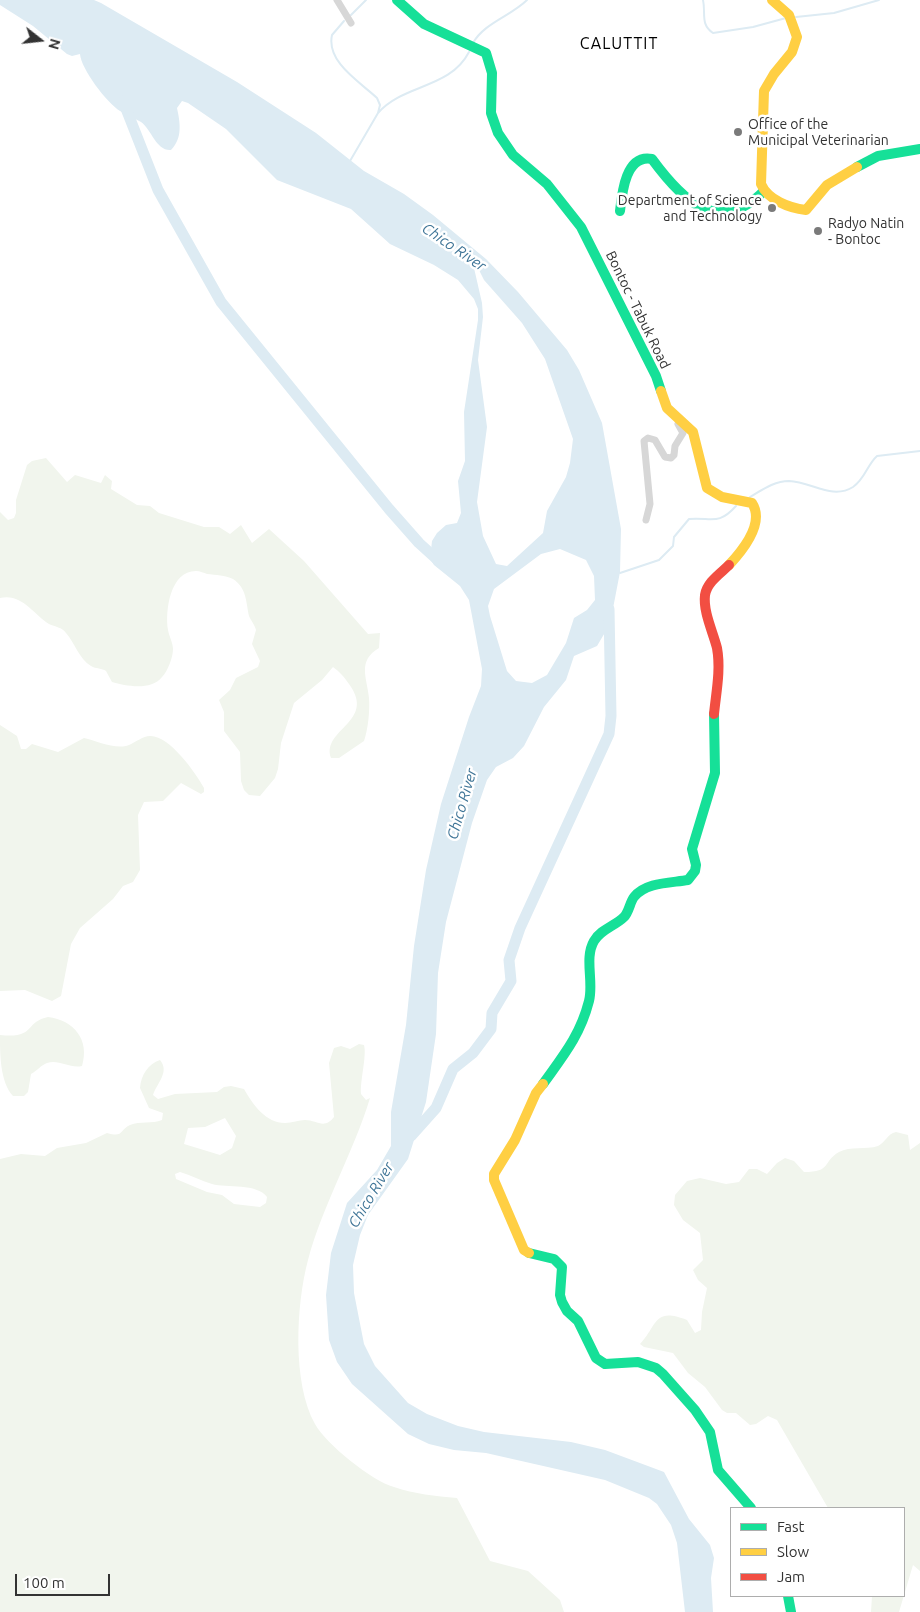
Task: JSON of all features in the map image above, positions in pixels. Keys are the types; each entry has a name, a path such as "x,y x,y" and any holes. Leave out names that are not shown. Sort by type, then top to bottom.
{"main road":[{"name":"Bontoc - Tabuk Road","path":"397,0 424,24 473,45 486,53 490,61 492,79 490,102 492,117 499,135 513,155 547,184 581,227 656,376 665,404 673,416 694,432 707,488 711,492 728,498 754,504 757,511 752,534 732,563 711,582 705,596 706,612 718,656 719,673 713,719 716,766 692,849 696,865 695,872 690,878 683,881 656,885 642,890 634,897 624,917 605,929 594,941 590,957 592,984 589,1001 576,1038 532,1100 512,1145 497,1167 494,1180 524,1250 531,1256 549,1257 562,1267 560,1295 562,1302 578,1321 596,1358 605,1364 638,1362 656,1368 663,1374 710,1432 718,1470 750,1507"},
{"path":"772,0 790,17 798,44 768,80 764,91 760,184 764,191 790,206 806,210 827,185 858,166 878,156 920,149"},
{"path":"620,211 622,192 632,167 637,160 645,157 652,159 663,176 683,195 705,210 716,213 741,210 756,201 764,191"},
{"path":"788,1597 791,1612"}],"street":[{"path":"337,0 351,24"},
{"path":"646,520 650,504 644,441 648,438 655,440 665,456 673,457 675,446 683,431 673,416"}],"shaded area":[{"path":"46,458 67,482 75,475 101,483 105,475 112,481 111,489 137,505 150,506 159,513 204,527 219,527 230,534 241,525 252,543 269,529 304,561 368,634 380,633 379,648 368,658 365,670 369,708 368,726 364,741 339,758 331,758 330,748 334,740 357,708 356,697 349,684 333,667 322,680 294,703 281,743 275,778 260,796 249,795 244,790 241,781 240,752 224,731 224,712 219,700 230,690 236,678 258,667 260,661 252,644 256,630 255,626 249,616 243,591 233,579 196,571 187,573 180,578 171,593 167,613 168,630 173,647 171,660 162,677 152,684 145,686 131,686 112,682 106,671 91,666 83,659 62,629 43,620 21,601 8,597 0,598 0,512 8,520 14,518 16,500 27,465 32,461"},
{"path":"0,725 17,736 21,749 26,749 32,744 58,752 84,738 106,744 124,746 147,736 157,737 181,756 204,788 204,792 201,794 181,783 163,801 144,802 138,815 140,870 133,882 123,886 113,899 80,928 71,944 61,996 52,1001 25,990 0,991"},
{"path":"48,1017 65,1022 78,1033 84,1048 82,1066 78,1067 56,1062 45,1064 31,1074 28,1092 24,1096 13,1096 3,1076 0,1035 19,1035 35,1022"},
{"path":"359,1044 364,1045 365,1055 361,1094 366,1100 370,1098 314,1239 304,1278 298,1344 303,1387 308,1407 315,1424 321,1432 339,1451 362,1470 394,1487 457,1498 490,1561 528,1571 560,1600 564,1612 0,1612 0,1159 21,1154 45,1156 57,1148 86,1143 107,1133 119,1134 130,1125 162,1120 163,1113 149,1108 140,1088 146,1071 152,1064 160,1060 164,1069 162,1078 153,1095 158,1099 175,1094 217,1092 224,1087 231,1086 244,1089 256,1107 272,1120 285,1123 309,1120 324,1124 334,1117 329,1063 334,1048 341,1046 350,1049","holes":["225,1118 236,1136 232,1148 220,1155 184,1144 188,1128 205,1127","180,1172 212,1184 256,1190 267,1197 266,1203 260,1207 234,1204 222,1195 207,1192 176,1179 175,1174"]},
{"path":"896,1132 908,1135 910,1150 920,1143 920,1571 913,1565 905,1592 905,1507 827,1507 777,1420 768,1416 756,1424 750,1425 736,1413 727,1413 722,1410 705,1387 688,1373 673,1353 644,1347 640,1344 662,1317 668,1316 687,1320 695,1333 701,1330 702,1312 707,1288 698,1280 693,1270 703,1260 700,1233 683,1220 674,1205 675,1195 687,1181 700,1178 726,1184 739,1182 749,1169 757,1169 767,1174 777,1163 785,1158 794,1161 804,1172 813,1172 826,1166 830,1159 843,1150 878,1146"},
{"path":"872,1597 904,1597 899,1612 871,1612"}],"water":[{"path":"0,0 94,0 237,82 316,133 364,171 404,194 433,215 486,259 518,292 567,350 579,370 602,423 621,529 620,572 610,624 597,646 574,656 566,680 544,707 524,746 513,758 496,767 487,780 472,823 446,922 438,973 436,1034 426,1102 408,1159 368,1215 360,1235 353,1265 354,1293 364,1344 375,1366 408,1403 427,1414 458,1426 484,1432 571,1442 605,1450 664,1472 689,1519 710,1545 714,1558 711,1578 713,1612 685,1612 677,1543 671,1525 657,1504 649,1498 605,1480 486,1453 454,1450 429,1444 408,1434 352,1384 337,1362 329,1340 326,1295 331,1253 347,1203 377,1170 391,1146 391,1112 406,1025 414,946 426,870 441,804 481,686 482,669 469,600 460,586 434,565 430,559 432,541 437,533 446,525 457,523 461,513 458,481 465,461 464,412 478,320 478,309 474,299 458,280 434,265 390,244 351,209 277,180 226,129 188,103 182,101 177,108 180,130 175,145 171,150 162,147 141,122 120,111 102,93 90,77 80,54 72,56 67,54 33,26 0,5","holes":["476,264 484,280 522,323 545,359 573,439 566,477 547,511 543,533 507,566 496,564 483,536 477,502 487,427 478,360 483,317 482,303 474,268","560,549 586,560 594,576 595,600 587,610 574,618 566,643 547,675 532,683 516,681 507,671 488,606 494,589 541,554"]}],"waterway":[{"path":"351,15 366,0"},
{"path":"473,43 484,30 527,0"},
{"path":"703,0 706,26 713,33 753,27 786,18"},
{"path":"796,17 834,13 879,0"},
{"path":"344,21 332,35 334,54 346,71 377,98 380,105 378,113 350,161"},
{"path":"378,113 400,96 450,73 461,64 469,52"},
{"name":"Chico River","path":"123,101 158,190 221,302 389,509 419,543 441,563"},
{"path":"750,497 773,484 784,481 797,482 830,491 845,491 857,484 877,456 920,451"},
{"path":"620,573 659,560 673,546 674,537 689,519 719,518 736,506"},
{"path":"411,1136 436,1108 453,1069 473,1053 491,1029 492,1013 511,981 509,960 520,928 609,734 611,716 609,609"}],"traffic: fast":[{"path":"397,0 424,24 486,53 492,73 491,113 498,133 513,155 547,184 581,227 656,376 661,391"},
{"path":"857,167 878,156 920,149"},
{"path":"620,211 627,176 636,162 643,159 652,159 676,188 688,199 702,208 716,212 731,211 747,205 764,191"},
{"path":"543,1084 570,1045 581,1025 589,1001 589,962 594,941 604,931 624,917 634,897 639,892 659,884 688,880 695,871 696,865 692,849 715,773 714,714"},
{"path":"529,1253 554,1259 562,1267 560,1295 562,1302 567,1311 578,1321 596,1358 605,1364 638,1362 656,1368 695,1410 710,1432 718,1470 750,1507"},
{"path":"788,1597 791,1612"}],"traffic: slow":[{"path":"772,0 789,15 797,37 792,52 774,74 764,91 761,184 764,190 780,202 806,210 827,185 857,167"},
{"path":"661,391 667,408 693,432 707,488 722,497 752,503 756,519 751,536 729,565"},
{"path":"529,1253 524,1250 494,1180 494,1174 515,1140 536,1093 543,1084"}],"traffic: jam":[{"path":"714,714 718,681 718,656 707,615 705,595 711,582 729,565"}],"place":[{"name":"Office of the Municipal Veterinarian","path":"738,132"},
{"name":"Department of Science and Technology","path":"772,208"},
{"name":"Radyo Natin - Bontoc","path":"818,231"}],"district":[{"name":"CALUTTIT","path":"619,44"}]}
